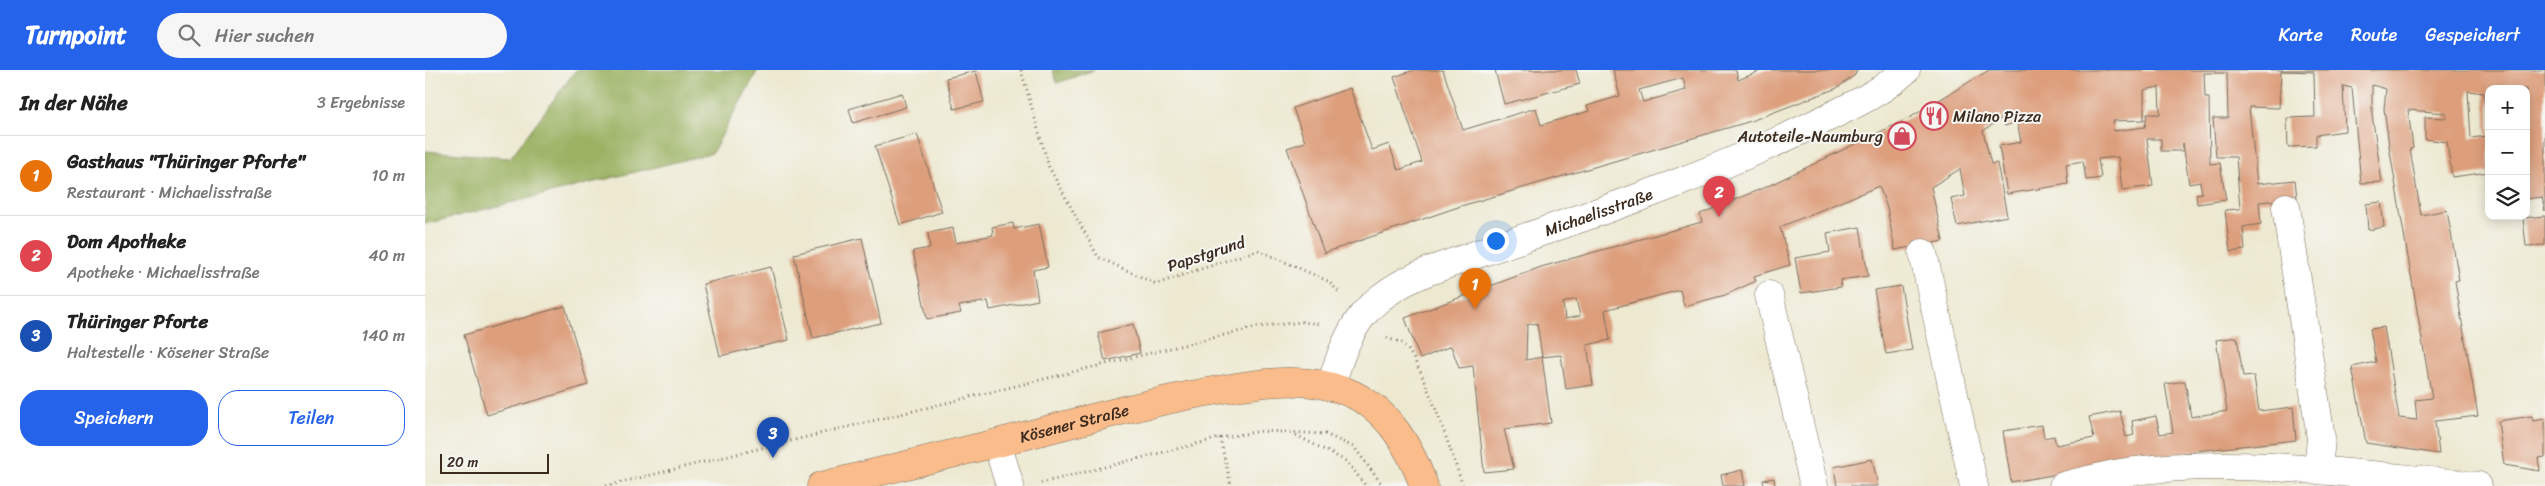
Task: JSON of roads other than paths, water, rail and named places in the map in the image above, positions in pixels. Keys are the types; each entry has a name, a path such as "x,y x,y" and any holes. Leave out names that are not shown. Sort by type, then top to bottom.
{"main road":[{"name":"Kösener Straße","path":"821,486 1159,401 1245,385 1300,381 1346,391 1380,411 1407,446 1424,486"}],"street":[{"name":"Michaelisstraße","path":"1331,387 1338,360 1361,314 1392,289 1412,278 1670,185 1778,141 1859,102 1891,83 1906,70"},
{"path":"2286,207 2321,438 2318,470"},
{"path":"1923,253 1974,486"},
{"path":"1769,295 1814,486"},
{"path":"997,442 1010,486"},
{"path":"2063,486 2125,472 2166,468 2246,467 2318,470 2478,486"}],"place":[{"name":"Milano Pizza","path":"1934,116"},
{"name":"Autoteile-Naumburg","path":"1902,136"},
{"name":"Dom Apotheke","path":"1719,217"},
{"name":"Gasthaus \"Thüringer Pforte\"","path":"1475,309"},
{"name":"Thüringer Pforte","path":"773,458"}]}
